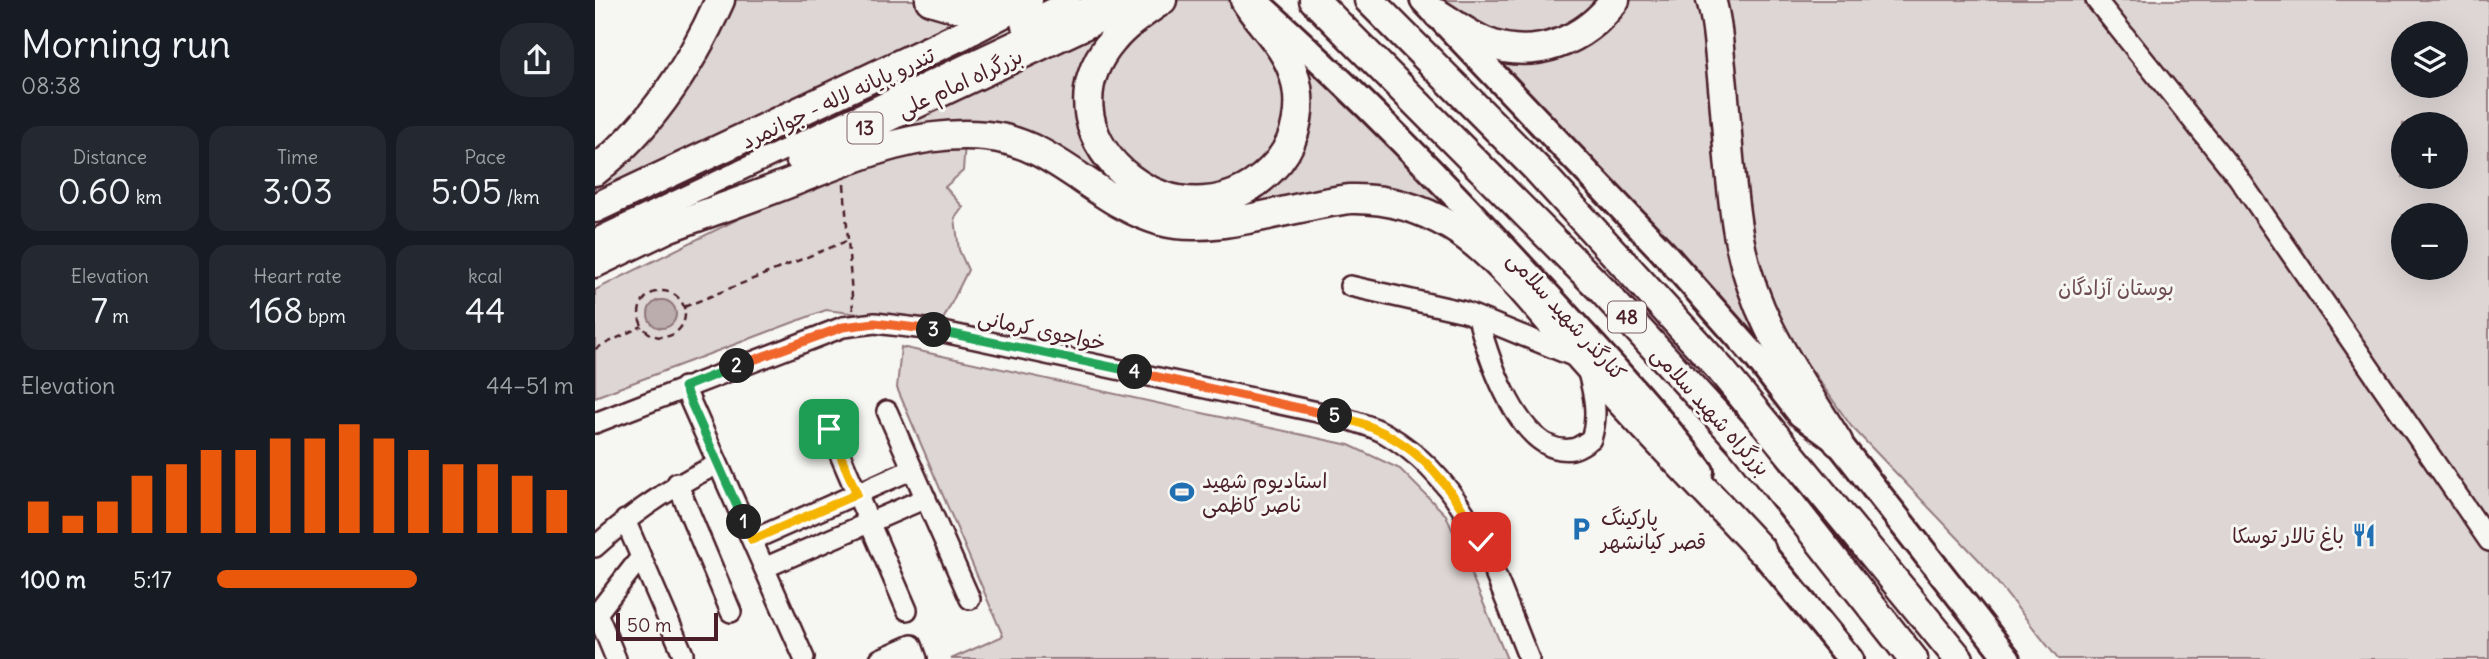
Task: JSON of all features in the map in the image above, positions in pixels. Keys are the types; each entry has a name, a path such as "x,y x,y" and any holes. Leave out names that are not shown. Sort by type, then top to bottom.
{"highway":[{"path":"595,171 623,147 664,101 689,62 720,0"},
{"path":"930,0 954,7 1023,2"},
{"name":"بزرگراه امام علی","path":"595,262 667,228 807,154 1137,0"},
{"path":"1162,0 1126,28 1102,55 1091,83 1091,116 1102,148 1133,183 1167,198 1205,202 1239,192 1266,173 1286,152 1297,122 1299,98 1291,65 1245,0"},
{"name":"بزرگراه شهید سلامی","path":"1314,0 1603,291 1743,444 1913,659"},
{"name":"بزرگراه شهید سلامی","path":"1369,0 1537,169 1721,370 1959,659"},
{"path":"1430,7 1488,43 1519,50 1536,50 1568,40 1595,24 1615,0"},
{"name":"بزرگراه امام علی","path":"595,208 964,34 1023,2"},
{"path":"1714,3 1738,232 1746,267 1767,325 1784,361 1838,442"},
{"path":"667,228 871,150 926,139 984,135 1008,139 1037,149 1108,197 1163,222 1204,224 1350,199 1372,198 1410,206 1453,227 1471,240 1527,296 1584,361 1761,550"}],"main road":[{"name":"کنارگذر شهید سلامی","path":"1254,0 1391,131 1503,247 1670,431 1761,550 1850,659"},
{"path":"1430,7 1663,252 1756,357 1800,414 1838,442 2008,659"},
{"path":"1792,588 1836,659"}],"street":[{"path":"595,225 1070,0"},
{"name":"تندرو پایانه لاله - جوانمرد","path":"595,239 1102,0"},
{"path":"2096,0 2238,177 2489,541"},
{"path":"1350,286 1465,312 1584,361 1595,398 1597,421 1591,439 1574,449 1552,448 1531,431 1501,389 1478,318"},
{"name":"خواجوی کرمانی","path":"595,423 785,348 854,326 875,323 934,330 1341,417 1384,433 1424,460 1458,498 1481,542 1529,659"},
{"path":"684,387 804,658"},
{"path":"887,411 970,599"},
{"path":"829,429 907,610"},
{"path":"595,548 625,520 677,483 718,464"},
{"path":"752,540 913,469"},
{"path":"677,483 731,612"},
{"path":"764,568 926,498"},
{"path":"625,520 683,654"},
{"path":"617,659 596,614 641,556"},
{"path":"880,659 912,645 917,659"}],"path":[{"path":"841,160 854,326"},
{"path":"684,307 849,240"},
{"path":"656,292 676,296 684,307 683,323 672,334 657,336 643,326 641,305 656,292"},
{"path":"595,349 643,326"}],"green space":[{"path":"734,0 915,0 936,8 981,14 595,196 595,181"},
{"path":"1178,0 1232,0 1266,34 1293,103 1266,168 1194,198 1120,164 1096,92 1141,22"},
{"path":"1435,0 1608,0 1588,23 1512,43"},
{"path":"1623,0 1702,0 1721,142 1800,401 1472,41 1515,55"},
{"name":"بوستان آزادگان","path":"1723,0 2489,0 2489,659 2058,659 1981,562 1851,426 1783,329 1761,272 1751,236"},
{"path":"1259,14 1469,226 1432,206 1166,213 1040,141 859,147 1104,26 1106,41 1099,153 1206,207 1302,123"},
{"path":"965,143 963,171 945,187 963,207 955,218 959,250 968,270 941,324 826,310 595,397 595,290 839,169"},
{"name":"استادیوم شهید ناصر کاظمی","path":"901,347 1349,445 1400,469 1446,515 1507,659 951,659 1003,636 897,388"}],"shaded area":[{"path":"662,300 672,304 676,314 672,324 662,328 652,324 648,314 652,304"}],"place":[{"name":"استادیوم شهید ناصر کاظمی","path":"1182,492"},
{"name":"پارکینگ قصر کیانشهر","path":"1581,529"},
{"name":"باغ تالار توسکا","path":"2364,535"}],"route":[{"path":"829,429 857,494 752,540 684,387 843,327 875,323 934,330 1341,417 1384,433 1424,460 1458,498 1481,542"}]}
